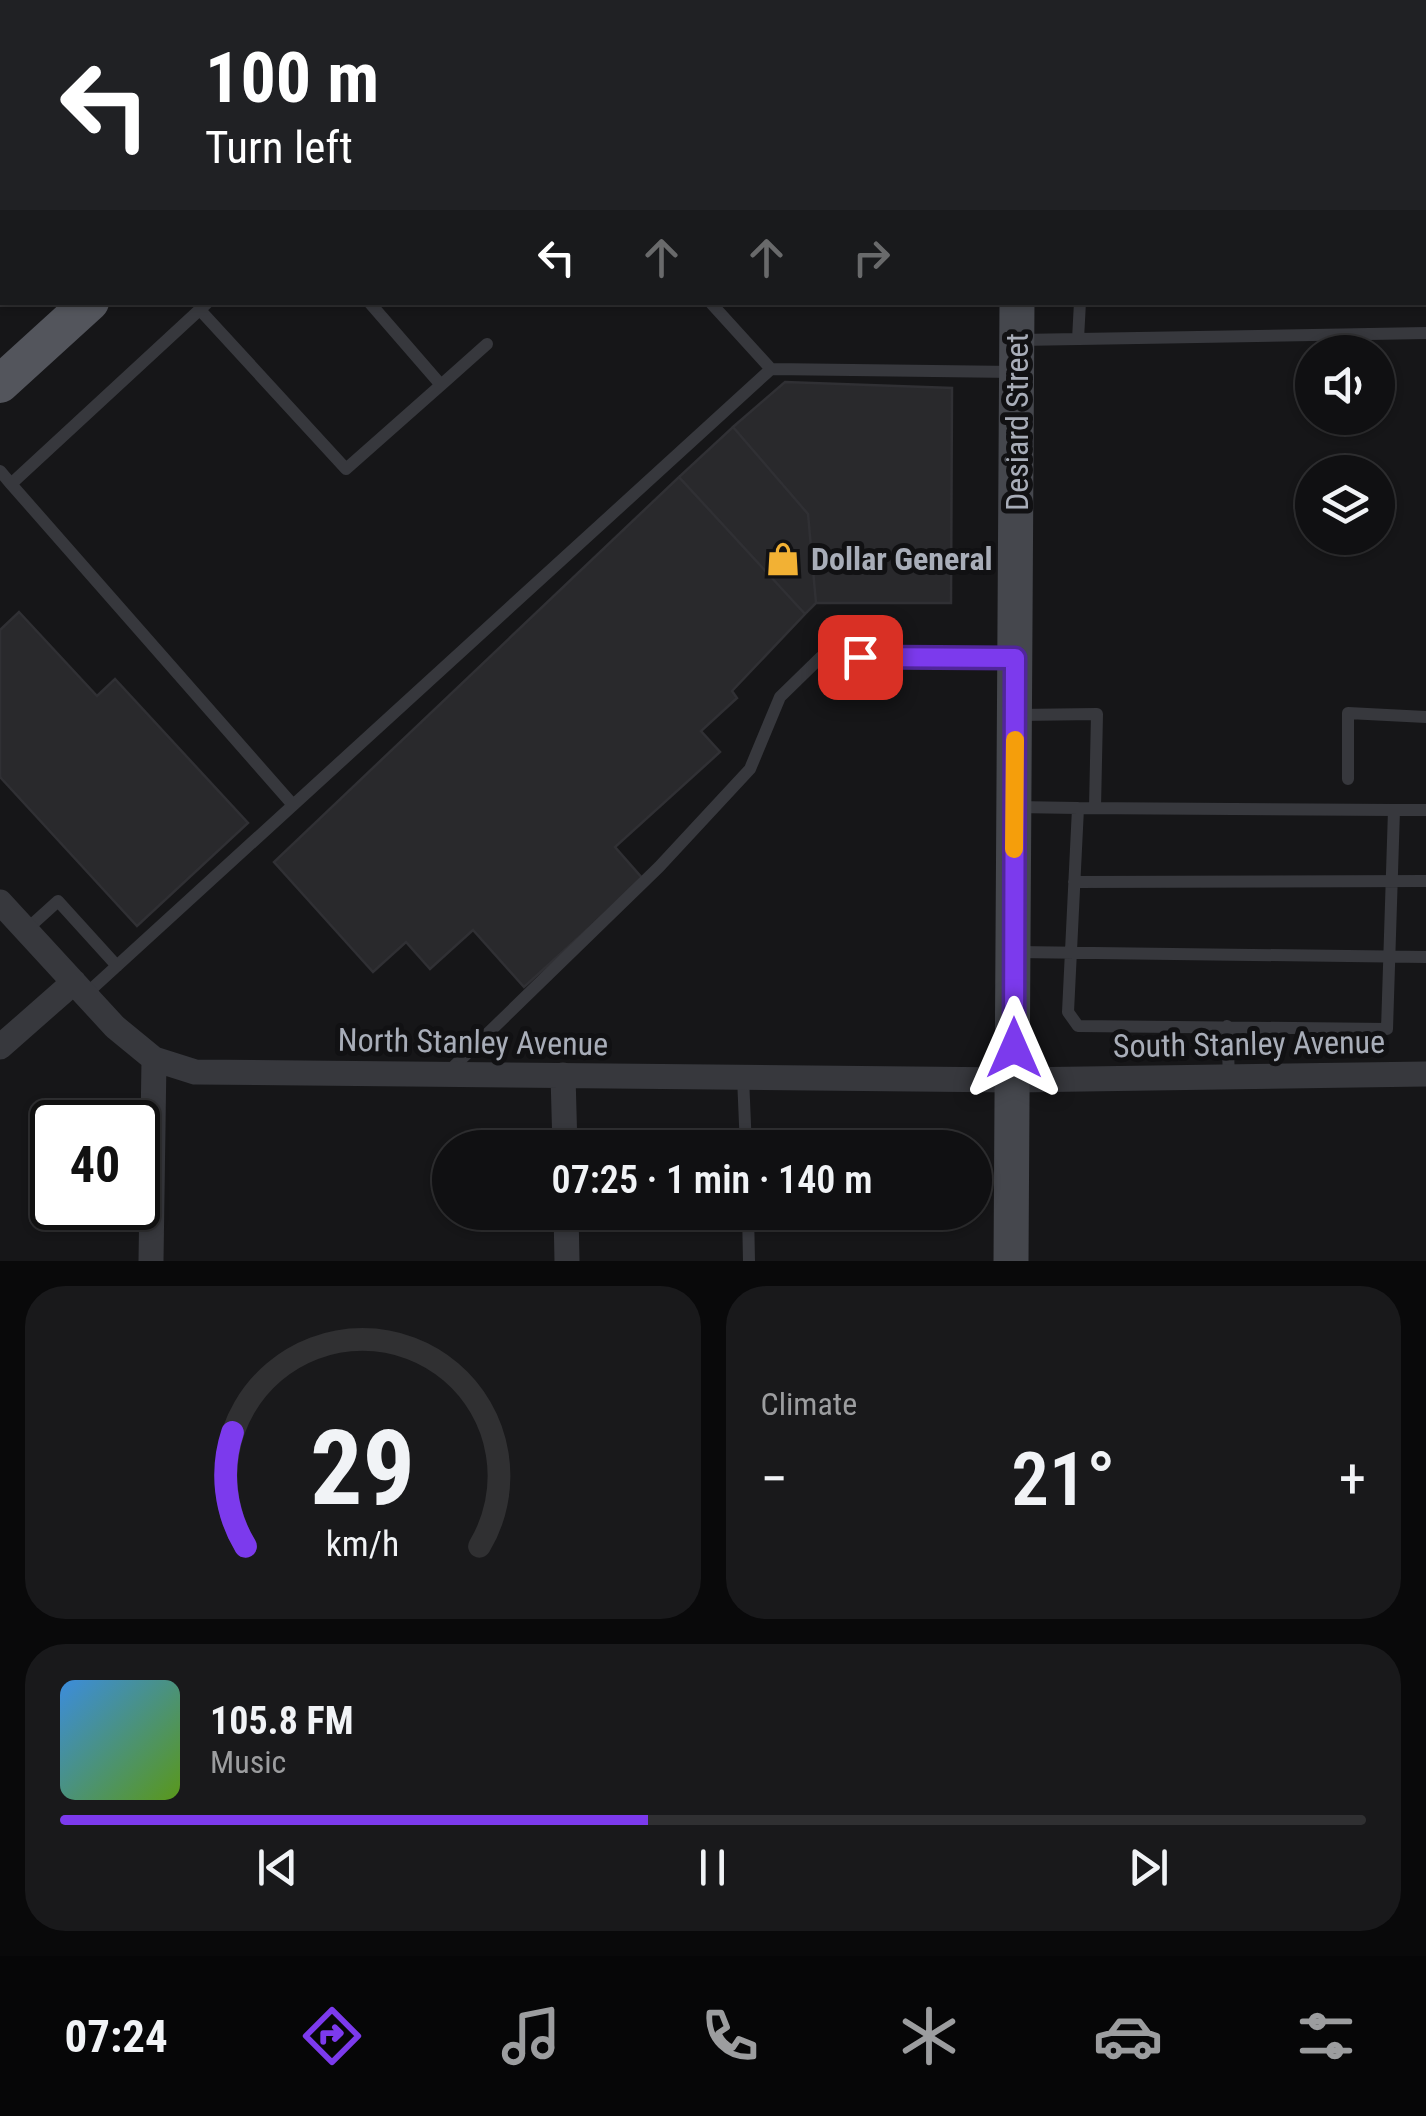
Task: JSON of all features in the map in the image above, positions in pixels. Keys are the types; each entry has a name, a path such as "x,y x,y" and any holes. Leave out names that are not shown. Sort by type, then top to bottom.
{"main road":[{"path":"0,384 87,305"}],"street":[{"name":"Desiard Street","path":"1011,1261 1017,305"},
{"name":"North Stanley Avenue","path":"0,902 80,989 154,1059 195,1072 1013,1080"},
{"path":"0,1047 80,989"},
{"path":"151,1261 154,1059"},
{"name":"South Stanley Avenue","path":"1013,1080 1426,1074"},
{"path":"563,1075 564,1130"},
{"path":"566,1230 567,1261"}],"lane":[{"path":"372,305 441,385"},
{"path":"713,305 771,369"},
{"path":"1078,339 1080,305"},
{"path":"11,484 204,306 346,469 487,344"},
{"path":"80,989 117,966 771,369 1017,356 1078,339 1426,334"},
{"path":"0,471 293,805"},
{"path":"445,1074 659,867 750,769 780,697 821,656 1015,658"},
{"path":"1015,715 1097,714 1095,808"},
{"path":"1348,779 1348,714 1426,717"},
{"path":"1014,807 1426,810"},
{"path":"1078,808 1068,1012 1078,1026 1386,1029 1394,810"},
{"path":"1074,882 1426,881"},
{"path":"26,930 58,901 117,966"},
{"path":"1014,952 1426,957"},
{"path":"1228,1026 1229,1077"},
{"path":"743,1077 745,1130"},
{"path":"748,1230 749,1261"}],"building":[{"path":"785,382 952,388 951,603 816,603 808,514 733,427"},
{"name":"Dollar General","path":"733,427 808,514 816,603 805,614 679,477"},
{"path":"679,477 805,614 732,691 737,698 701,731 720,752 615,847 643,879 524,987 473,930 430,969 406,942 373,972 274,862"},
{"path":"19,612 97,696 115,679 248,823 137,926 0,777 0,630"}],"slow traffic":[{"path":"1014,849 1015,740"}],"place":[{"name":"Dollar General","path":"783,559"}],"route":[{"path":"860,657 1015,658 1014,1048"}]}
